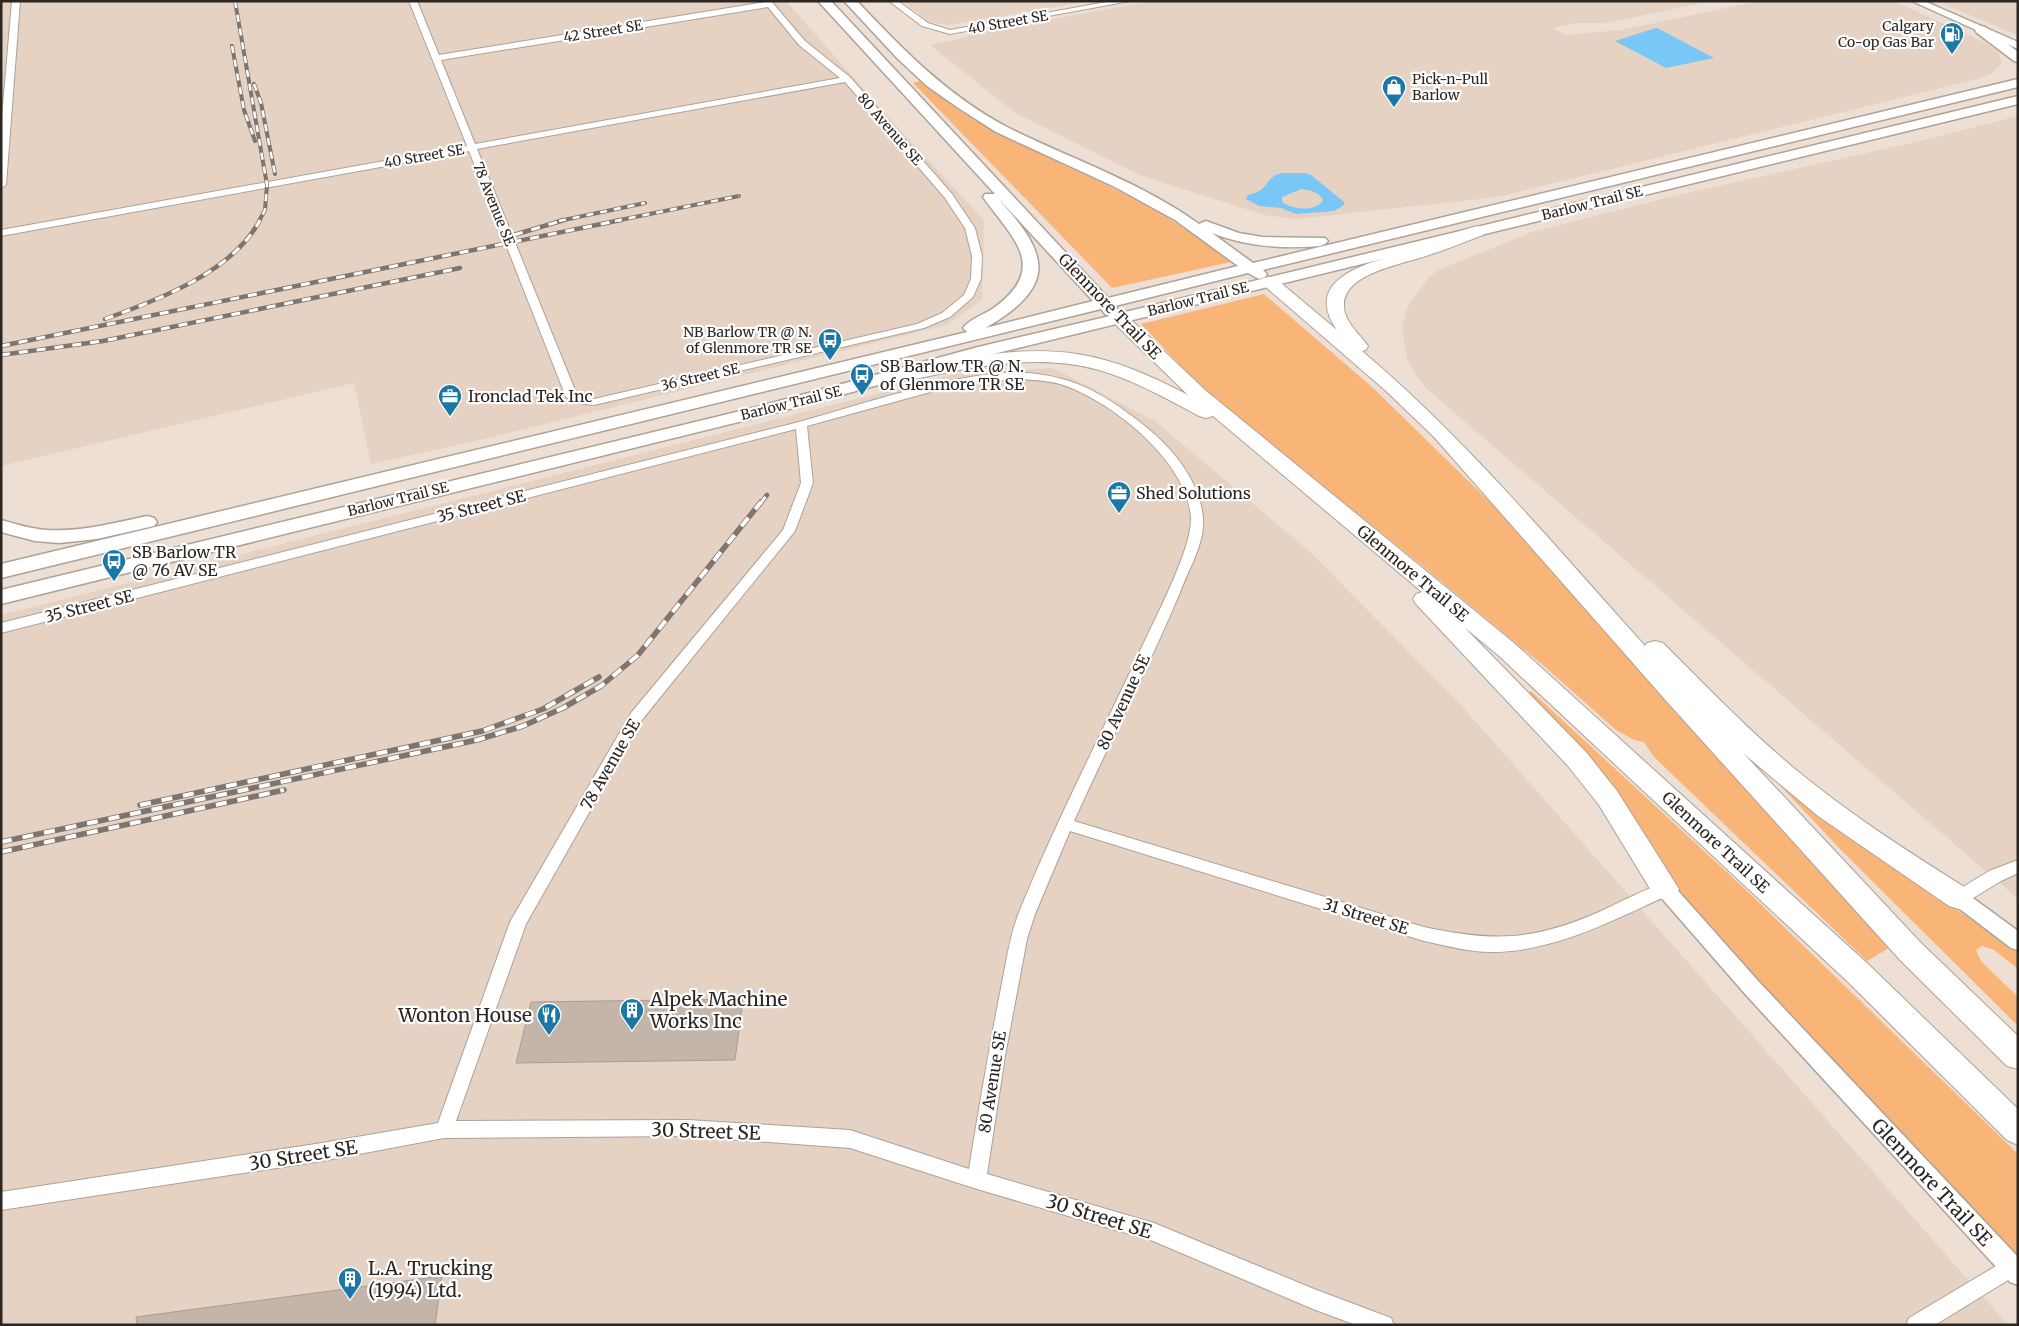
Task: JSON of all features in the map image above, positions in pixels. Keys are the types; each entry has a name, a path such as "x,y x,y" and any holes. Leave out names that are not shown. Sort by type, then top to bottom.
{"highway":[{"path":"1392,386 1336,314 1335,302 1338,292 1356,274 1428,250 1477,230"},
{"path":"1269,282 1392,386 1725,720 1773,764 1843,822 1958,898"},
{"name":"Glenmore Trail SE","path":"1113,307 1198,394 1506,649 1858,974 2018,1130"},
{"path":"881,380 990,360 1058,357 1104,366 1144,380 1242,431"},
{"path":"1484,479 1678,698 1905,945 2018,1056"},
{"path":"1332,505 1531,708 1577,759 1608,798 1666,889"}],"main road":[{"name":"Glenmore Trail SE","path":"824,1 948,135 1113,307"},
{"path":"850,1 901,55 932,83 962,104 1001,128 1212,228 1247,240 1265,243 1306,243 1447,222"},
{"path":"1981,30 2018,40"},
{"path":"1981,30 2018,58"},
{"path":"1944,101 2018,75"},
{"name":"Barlow Trail SE","path":"1,597 881,380 984,351 1113,307 1252,268 2018,83"},
{"name":"Barlow Trail SE","path":"1,571 905,351 1113,307 1160,308 1923,123 2016,98"},
{"path":"905,351 980,324 1007,306 1028,281 1031,263 1020,238 958,155 948,135"},
{"path":"1149,199 1180,217 1269,282"},
{"path":"1,526 47,536 87,533 255,501 327,493"}],"street":[{"path":"1,184 16,1"},
{"name":"78 Avenue SE","path":"413,1 572,397 580,402"},
{"name":"40 Street SE","path":"893,1 920,23 932,29 950,32 1126,1"},
{"path":"1916,1 2018,46"},
{"name":"42 Street SE","path":"436,58 768,3"},
{"name":"80 Avenue SE","path":"768,3 802,43 847,79 949,196 970,228 977,256 976,278"},
{"name":"40 Street SE","path":"1,233 847,79"},
{"name":"36 Street SE","path":"580,402 594,402 920,326 946,315 968,297 976,278"},
{"name":"80 Avenue SE","path":"960,381 1012,375 1048,377 1079,387 1121,410 1179,469 1188,484 1195,502 1197,516 1196,532 1166,610 1024,918 996,1049 977,1180"},
{"name":"35 Street SE","path":"1,628 800,425 960,381"},
{"name":"78 Avenue SE","path":"444,1130 518,922 636,717 789,530 808,483 800,425"},
{"name":"31 Street SE","path":"1066,824 1424,934 1466,943 1495,945 1531,942 1557,936 1666,889"},
{"path":"2018,866 1995,876 1958,898 2018,942"},
{"name":"Glenmore Trail SE","path":"1666,889 1753,989 2014,1270"},
{"name":"30 Street SE","path":"1,1202 322,1152 444,1130 688,1128 850,1139 977,1180 1154,1232 1313,1299 1384,1325"},
{"path":"1916,1325 2014,1270"}],"shaded area":[{"path":"1,1 786,1 890,119 984,220 982,300 947,325 480,440 371,464 354,383 1,466"},
{"path":"903,1 1090,1 949,25 929,22"},
{"path":"1153,1 1712,1 1606,23 1576,23 1553,28 1566,35 1621,30 1760,1 1894,1 1986,43 1998,52 2002,63 1991,74 1981,78 1498,197 1297,219 1265,215 1142,176 1015,113 930,45 963,38 974,33"},
{"path":"1937,1 2018,1 2018,35 2014,34"},
{"path":"920,81 944,100 995,131 1156,211 1231,262 1112,288 913,83"},
{"path":"2018,116 2018,899 1427,389 1416,376 1407,358 1402,328 1410,302 1429,278 1438,270 1532,232 1678,195 1920,141"},
{"path":"1264,294 1372,387 1490,502 1848,903 1892,946 1867,961 1654,757 1644,742 1634,740 1616,730 1544,666 1218,401 1141,324"},
{"path":"1053,368 1155,421 1309,551 1460,704 2008,1325 1,1325 1,615 955,374"},
{"path":"1531,691 1745,889 2018,1154 2018,1262 1709,929 1526,693"},
{"path":"1772,777 1920,885 2018,951 2018,969 1994,950 1982,946 1976,950 1981,961 2018,997 2018,1026 1843,852"}],"water":[{"path":"1656,28 1714,58 1666,68 1615,41"},
{"path":"1306,173 1311,175 1344,202 1344,205 1334,211 1296,214 1281,208 1259,206 1246,199 1248,195 1261,190 1275,175","holes":["1301,189 1317,193 1323,200 1315,207 1309,208 1297,208 1282,202 1282,197"]}],"building":[{"name":"Alpek Machine Works Inc","path":"743,999 735,1060 516,1063 531,1002"},
{"name":"L.A. Trucking (1994) Ltd.","path":"442,1276 435,1325 137,1325 136,1317"}],"railway":[{"path":"235,1 267,185 265,210 259,221"},
{"path":"232,46 244,110 255,141"},
{"path":"254,84 261,103 275,174"},
{"path":"615,221 739,196"},
{"path":"559,221 645,203"},
{"path":"105,319 170,293 213,269 232,255 248,238 260,220"},
{"path":"514,235 564,220"},
{"path":"1,346 621,220"},
{"path":"1,355 103,341 460,268"},
{"path":"760,504 767,495"},
{"path":"1,842 477,740 523,726 563,708 601,686 638,655 761,502"},
{"path":"140,805 482,731 543,709 599,677"},
{"path":"1,852 284,790"}],"place":[{"name":"Calgary Co-op Gas Bar","path":"1952,55"},
{"name":"Pick-n-Pull Barlow","path":"1394,108"},
{"name":"NB Barlow TR @ N. of Glenmore TR SE","path":"830,361"},
{"name":"SB Barlow TR @ N. of Glenmore TR SE","path":"862,396"},
{"name":"Ironclad Tek Inc","path":"450,417"},
{"name":"Shed Solutions","path":"1119,514"},
{"name":"SB Barlow TR @ 76 AV SE","path":"114,582"},
{"name":"Alpek Machine Works Inc","path":"632,1031"},
{"name":"Wonton House","path":"549,1036"},
{"name":"L.A. Trucking (1994) Ltd.","path":"350,1300"}]}
